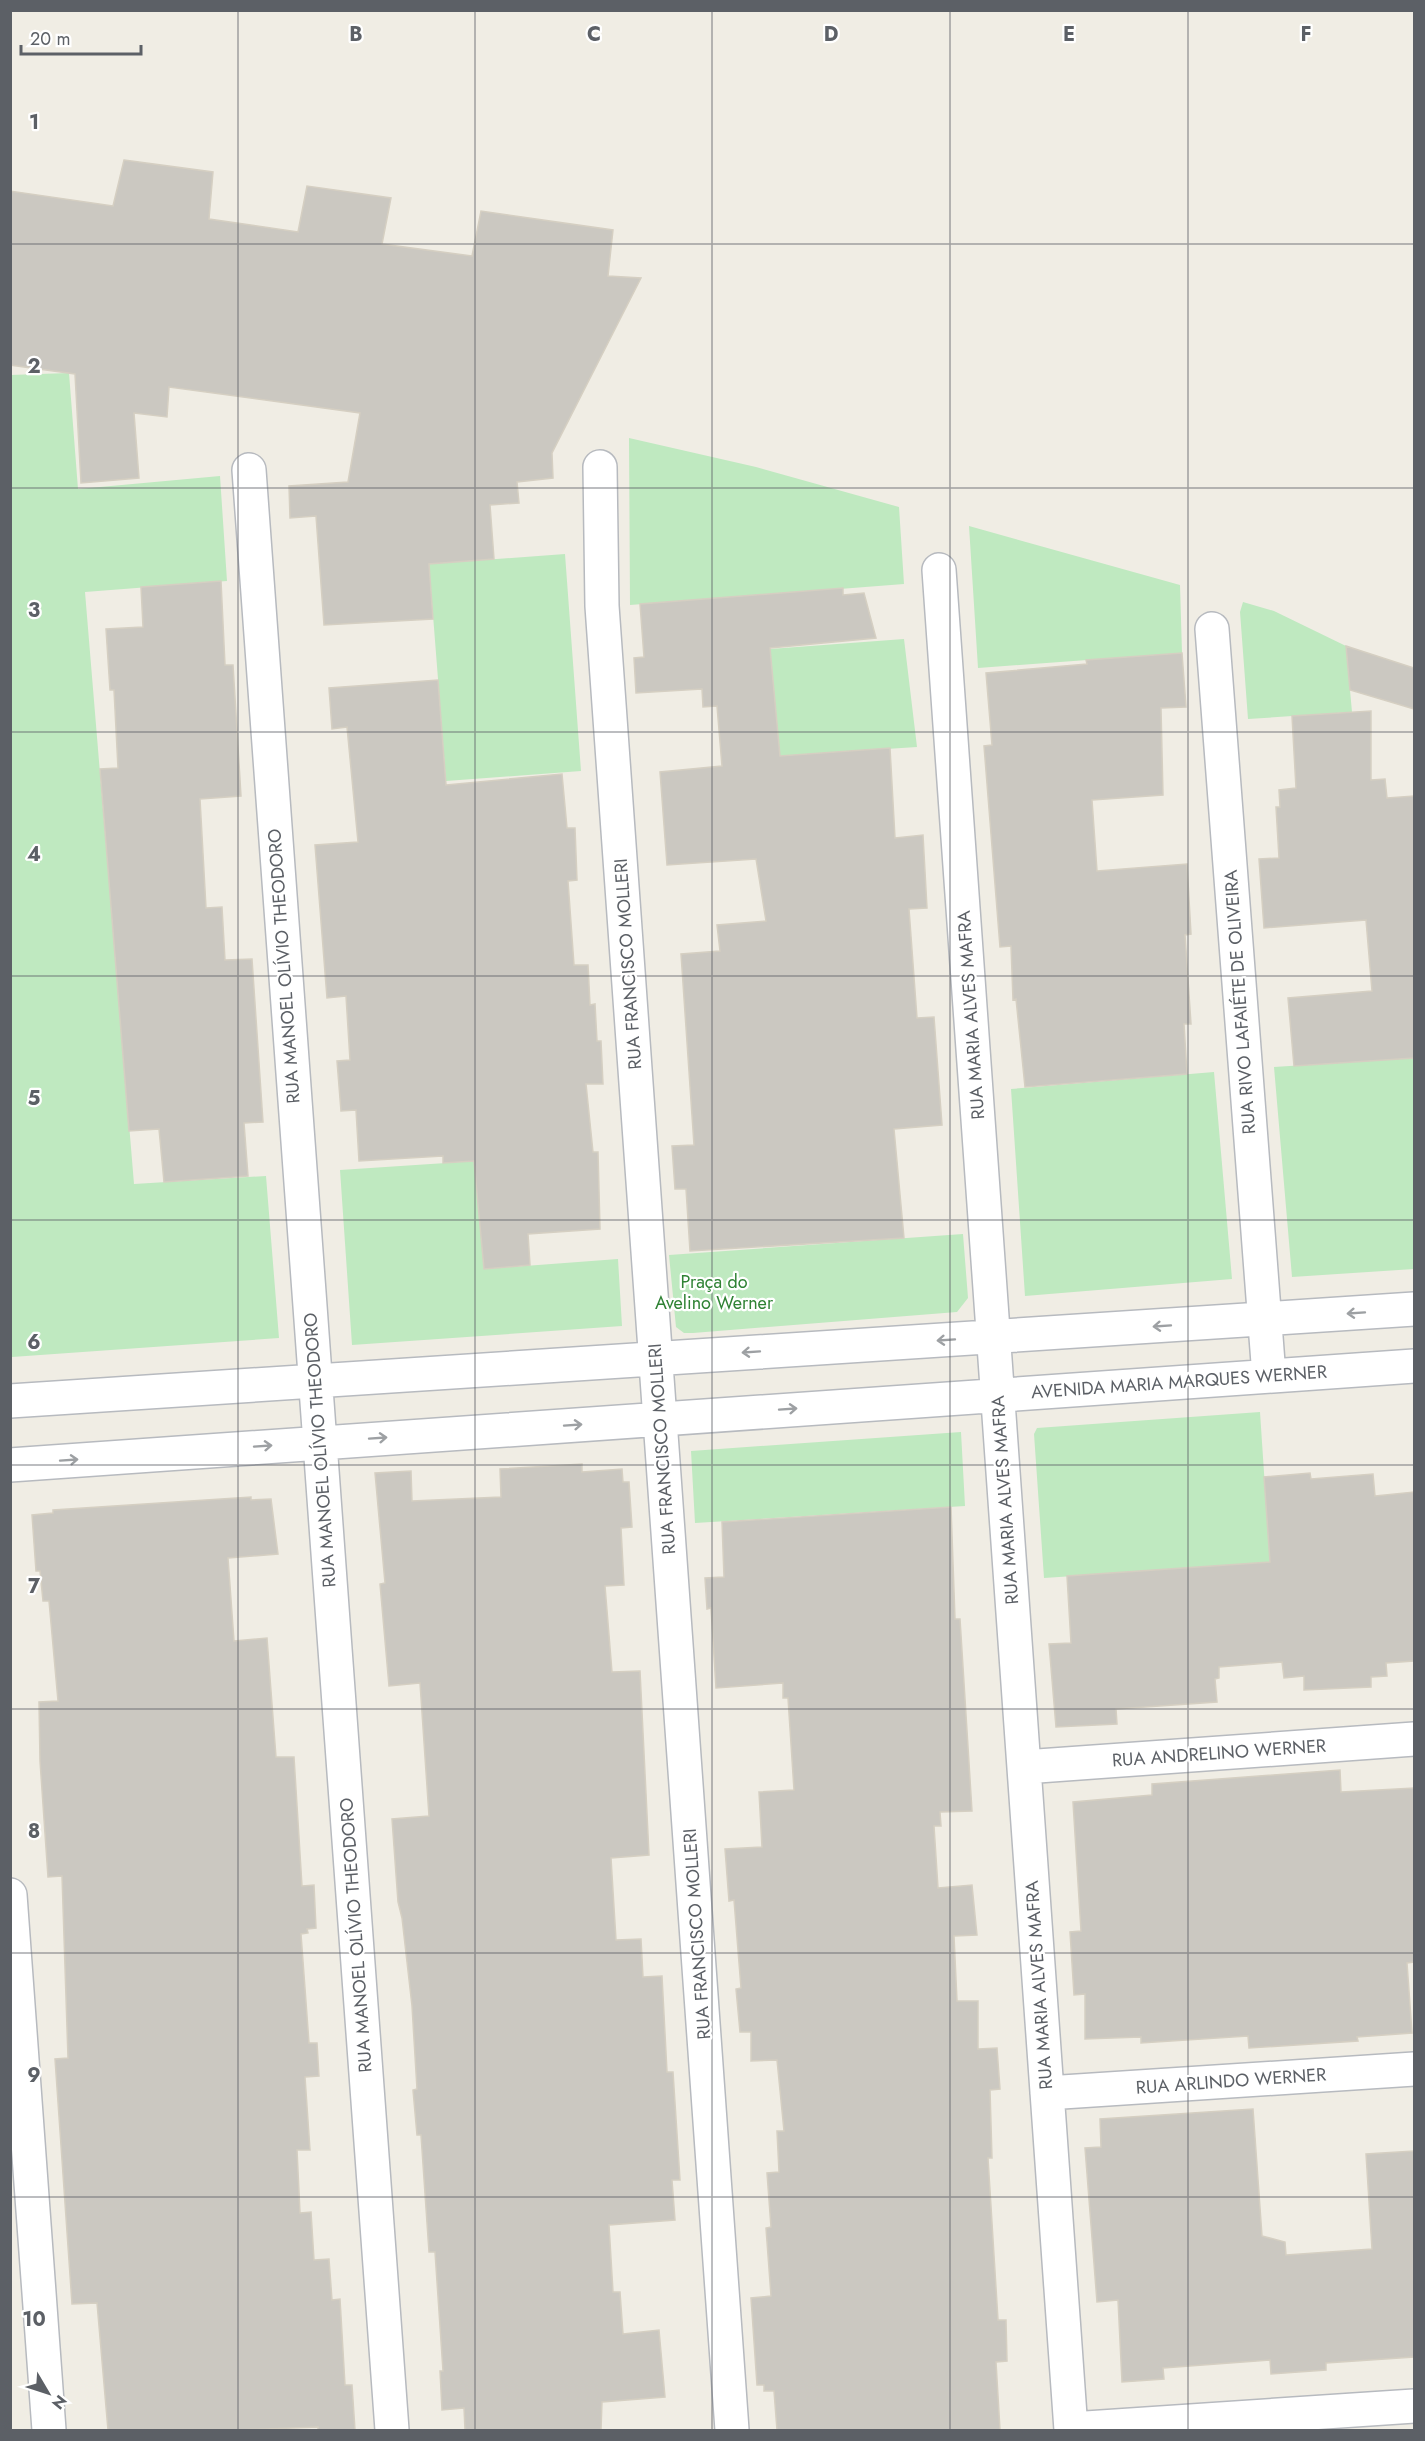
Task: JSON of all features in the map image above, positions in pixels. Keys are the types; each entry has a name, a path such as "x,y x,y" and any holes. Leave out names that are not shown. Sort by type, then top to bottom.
{"street":[{"name":"RUA FRANCISCO MOLLERI","path":"600,467 603,606 732,2430"},
{"name":"RUA MANOEL OLÍVIO THEODORO","path":"249,470 392,2430"},
{"name":"RUA MARIA ALVES MAFRA","path":"939,570 1071,2430"},
{"name":"RUA RIVO LAFAIÉTE DE OLIVEIRA","path":"1212,629 1269,1376"},
{"path":"10,1401 1414,1309"},
{"name":"AVENIDA MARIA MARQUES WERNER","path":"10,1465 1414,1366"},
{"name":"RUA ANDRELINO WERNER","path":"1024,1767 1414,1739"},
{"path":"10,1895 49,2430"},
{"name":"RUA ARLINDO WERNER","path":"1047,2093 1414,2069"},
{"path":"1071,2430 1414,2406"}],"green space":[{"path":"69,373 78,489 220,476 227,581 85,592 134,1184 266,1176 279,1338 12,1357 10,375"},
{"path":"629,438 756,467 899,507 904,584 630,605"},
{"path":"969,526 1180,585 1182,653 978,668"},
{"path":"565,554 581,771 446,781 429,564"},
{"path":"1243,602 1274,611 1346,646 1352,712 1248,719 1240,612"},
{"path":"904,639 917,747 779,756 770,649"},
{"path":"1414,1058 1414,1269 1292,1277 1274,1067"},
{"path":"1214,1072 1232,1279 1025,1296 1011,1089"},
{"path":"476,1161 484,1269 618,1259 622,1326 352,1345 340,1170"},
{"name":"Praça do Avelino Werner","path":"963,1234 968,1298 957,1312 693,1333 684,1333 676,1327 669,1255"},
{"path":"1260,1412 1270,1563 1044,1578 1034,1434 1037,1428"},
{"path":"961,1432 965,1506 695,1523 691,1451"}],"building":[{"path":"124,160 213,172 209,219 298,232 307,186 391,198 382,244 472,256 481,211 613,230 608,276 641,278 552,453 553,478 517,482 519,503 490,505 494,559 429,564 433,619 324,625 316,516 290,518 289,486 348,482 360,413 169,387 167,417 134,413 139,478 81,483 75,374 10,365 10,191 113,206"},
{"path":"221,581 225,665 233,665 241,796 200,799 206,908 222,907 225,960 252,959 263,1122 244,1123 248,1176 164,1182 159,1129 129,1131 100,769 118,768 114,690 110,690 106,629 143,627 141,587"},
{"path":"843,588 843,595 864,593 876,638 770,648 780,756 890,748 895,838 923,835 927,908 909,909 917,1018 934,1017 942,1125 894,1129 904,1238 690,1251 686,1189 675,1189 672,1146 694,1145 681,954 720,951 717,925 766,921 756,859 667,865 660,772 722,766 717,706 703,707 702,689 636,693 634,658 644,657 640,604"},
{"path":"1346,646 1414,668 1414,709 1350,690"},
{"path":"1182,653 1186,707 1161,708 1163,795 1092,800 1097,871 1187,864 1191,934 1185,935 1191,1024 1184,1024 1187,1074 1025,1087 1016,999 1013,1000 1011,946 1000,947 984,746 992,745 986,673 1087,664 1086,660"},
{"path":"438,680 446,785 562,774 567,828 575,828 577,880 568,881 574,965 588,965 590,1005 595,1004 597,1041 601,1041 603,1084 586,1084 593,1152 598,1152 600,1229 528,1234 530,1265 484,1269 474,1161 443,1163 443,1156 359,1161 356,1110 341,1111 337,1061 350,1060 346,996 327,998 315,845 358,842 347,727 332,729 329,688"},
{"path":"1371,711 1371,780 1385,779 1387,798 1414,796 1414,1058 1294,1066 1288,998 1372,991 1366,920 1264,928 1259,859 1279,858 1276,807 1280,807 1279,790 1296,788 1292,716"},
{"path":"582,1464 582,1472 622,1469 623,1482 629,1482 632,1527 621,1528 624,1585 605,1586 612,1672 640,1671 649,1855 611,1858 616,1940 641,1939 643,1977 662,1976 667,2072 673,2072 680,2180 672,2180 675,2220 609,2225 613,2292 620,2292 623,2334 659,2330 665,2397 602,2402 601,2430 465,2430 464,2408 442,2410 440,2371 443,2371 435,2252 429,2252 421,2135 417,2135 413,2090 417,2089 412,2006 402,1918 398,1902 392,1819 429,1816 420,1683 389,1686 380,1584 385,1583 375,1473 411,1471 412,1501 501,1497 500,1469"},
{"path":"1310,1473 1311,1479 1373,1474 1375,1496 1414,1492 1414,1661 1386,1663 1387,1676 1371,1677 1371,1687 1304,1690 1304,1676 1284,1678 1282,1662 1219,1667 1219,1678 1215,1679 1217,1702 1116,1709 1117,1724 1056,1727 1049,1644 1071,1643 1067,1576 1270,1562 1264,1477"},
{"path":"251,1497 251,1500 271,1499 278,1554 228,1558 234,1641 267,1638 276,1757 294,1757 302,1886 314,1885 316,1928 307,1929 308,1933 301,1934 309,2043 317,2043 319,2076 305,2077 310,2150 297,2150 300,2213 311,2212 314,2260 329,2259 332,2300 340,2299 345,2385 352,2385 355,2430 318,2430 318,2427 238,2430 108,2430 97,2303 72,2304 55,2059 68,2058 62,1876 48,1877 40,1761 39,1702 58,1701 49,1601 43,1601 40,1571 36,1571 32,1515 53,1513 53,1510"},
{"path":"951,1507 955,1619 960,1619 972,1811 940,1812 941,1826 934,1826 938,1888 972,1885 977,1935 954,1936 957,2001 978,2001 978,2049 997,2048 1000,2089 990,2090 992,2158 988,2158 998,2320 1006,2320 1007,2361 996,2362 1000,2430 777,2430 774,2391 764,2391 764,2385 757,2385 751,2298 771,2296 766,2228 771,2227 767,2173 779,2172 777,2131 784,2131 777,2060 751,2061 751,2032 740,2032 736,1989 741,1988 734,1900 729,1901 725,1849 762,1847 759,1792 794,1790 788,1698 783,1698 783,1683 716,1688 711,1608 707,1609 705,1578 724,1577 722,1522"},
{"path":"1340,1770 1341,1792 1414,1788 1414,1962 1407,1963 1412,2033 1357,2037 1358,2041 1249,2048 1248,2036 1141,2043 1141,2037 1085,2039 1085,1994 1074,1995 1070,1932 1081,1931 1073,1802 1152,1795 1152,1784"},
{"path":"1253,2109 1262,2236 1285,2242 1286,2255 1372,2249 1366,2154 1414,2151 1414,2357 1326,2363 1326,2370 1271,2374 1270,2360 1163,2368 1164,2379 1122,2382 1118,2300 1097,2302 1085,2148 1101,2147 1100,2119"}]}
